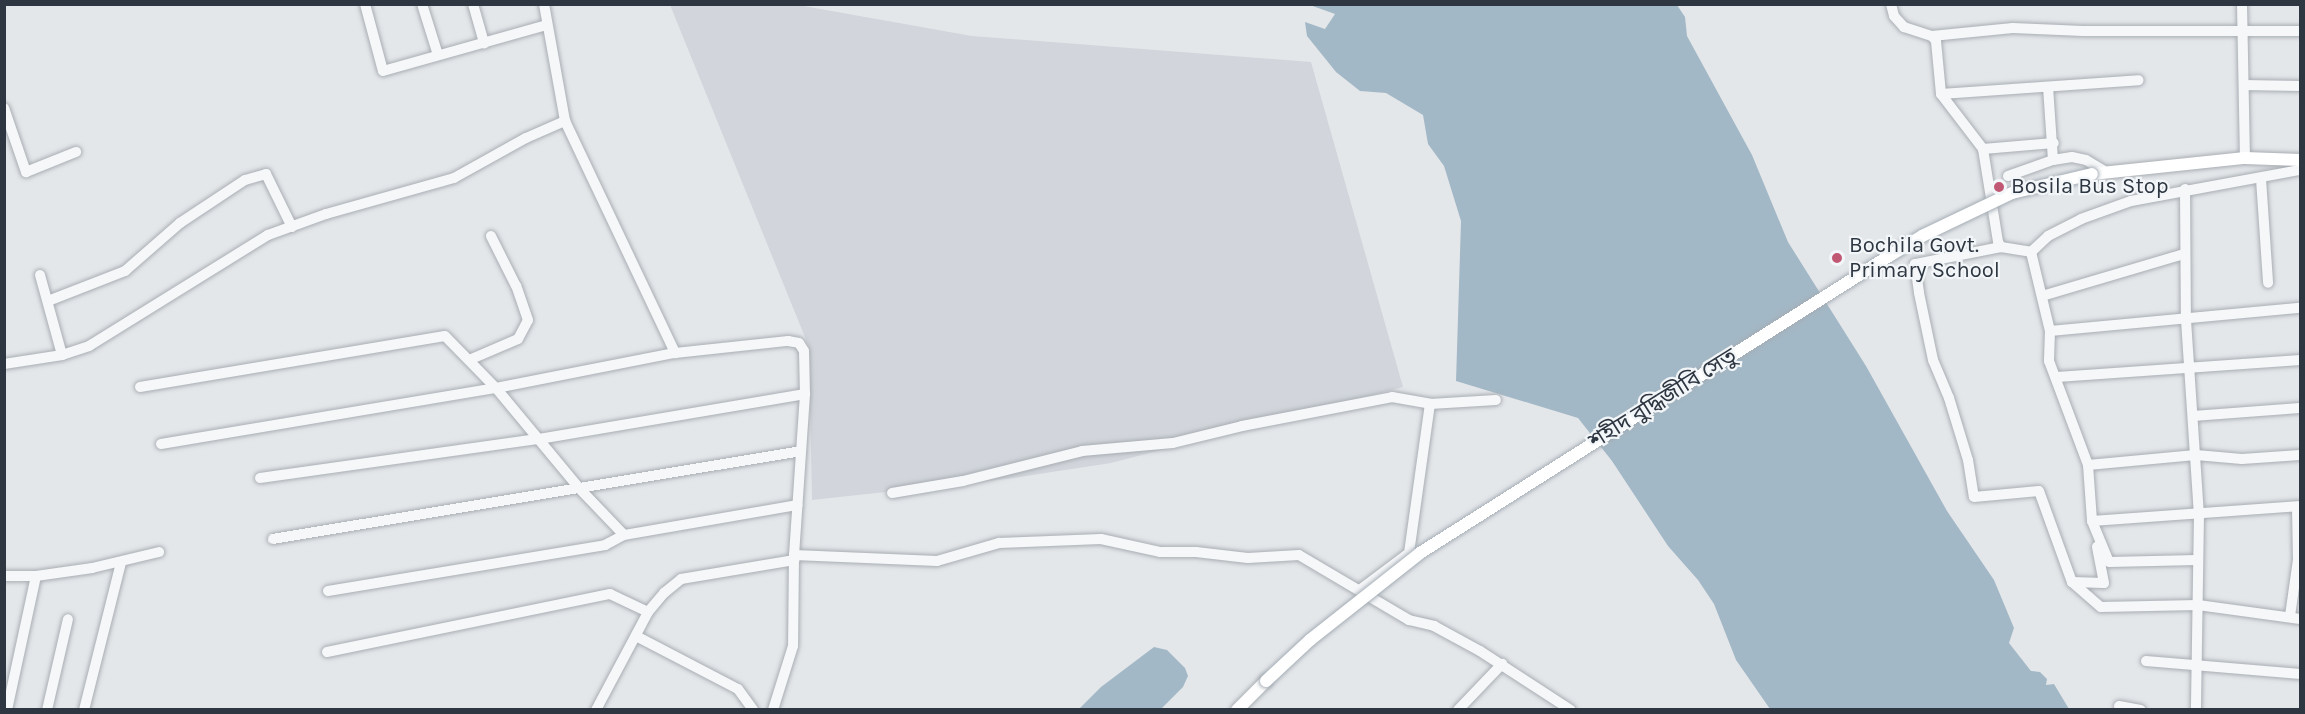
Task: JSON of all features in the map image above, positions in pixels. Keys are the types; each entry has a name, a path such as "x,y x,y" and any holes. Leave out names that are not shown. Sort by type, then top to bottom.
{"main road":[{"name":"শহীদ বুদ্ধিজীবি সেতু","path":"1237,710 1310,640 1420,553 1889,256 1940,227 2012,193 2092,174 2245,158 2301,160"}],"street":[{"path":"364,4 383,70 547,25"},
{"path":"422,4 438,55"},
{"path":"473,4 484,43"},
{"path":"544,4 565,121 675,353"},
{"path":"1891,4 1894,16 1904,27 1932,36 2013,28 2083,31 2301,30"},
{"path":"2242,4 2245,158"},
{"path":"1932,36 1938,47 1941,94 1983,149 1998,242 2001,247"},
{"path":"1941,94 2139,80"},
{"path":"2244,85 2301,86"},
{"path":"2048,87 2054,143 2053,160"},
{"path":"4,108 26,172 76,152"},
{"path":"4,364 62,355 89,345 267,236 326,214 454,178 526,138 565,121"},
{"path":"1983,149 2054,143"},
{"path":"2008,176 2053,160 2072,157 2086,160 2106,172"},
{"path":"2031,252 2048,236 2102,209 2184,189 2261,179 2301,170"},
{"path":"48,301 125,271 180,223 245,180 266,174 292,226"},
{"path":"2261,179 2268,283"},
{"path":"2184,189 2186,320 2199,513 2196,710"},
{"path":"469,360 518,339 528,320 491,236"},
{"path":"2031,252 2001,247 1915,264 1933,360 1949,398 1968,460 1974,497 2039,491 2072,582 2101,607 2198,605 2295,617 2299,507 2092,521"},
{"path":"2031,252 2050,331 2049,361 2057,377 2088,465 2092,521 2100,545 2109,562 2197,560"},
{"path":"2042,296 2184,254"},
{"path":"40,275 62,355"},
{"path":"2050,331 2301,308"},
{"path":"140,387 445,336 496,388 579,488 624,535"},
{"path":"161,444 496,388 675,353 788,341 799,343 804,351 805,394 794,557 793,646 773,710"},
{"path":"2057,377 2301,360"},
{"path":"260,478 539,439 805,394"},
{"path":"891,493 963,482 1082,452 1173,443 1242,426 1392,397 1430,404 1496,400"},
{"path":"1361,590 1409,553 1430,404"},
{"path":"2193,416 2301,408"},
{"path":"273,539 801,451"},
{"path":"2088,465 2196,455 2242,459 2301,455"},
{"path":"328,591 605,545 624,535 797,505"},
{"path":"596,710 648,612 664,593 681,579 794,557 937,561 999,543 1101,539 1160,552 1196,552 1248,558 1299,555 1409,620 1434,626 1502,664 1571,710"},
{"path":"2072,582 2104,583 2097,547 2100,545"},
{"path":"4,576 36,576 121,563 159,552"},
{"path":"84,710 121,563"},
{"path":"7,710 36,576"},
{"path":"327,652 610,594 648,612"},
{"path":"47,710 68,619"},
{"path":"636,636 738,689 753,710"},
{"path":"2146,661 2301,674"},
{"path":"1458,710 1502,664"},
{"path":"2119,706 2141,710"}],"shaded area":[{"path":"670,5 798,5 972,36 1311,62 1403,387 1111,463 1006,479 812,500 809,347"}],"water":[{"path":"1307,4 1677,5 1685,17 1687,36 1752,155 1788,242 1866,366 1947,511 1994,580 2014,628 2009,643 2031,671 2040,672 2047,679 2046,685 2054,684 2069,709 1770,709 1736,660 1714,604 1698,580 1668,546 1612,461 1578,418 1456,381 1461,221 1444,166 1428,144 1423,115 1386,93 1360,91 1336,72 1307,36 1305,22 1325,29 1335,14"},
{"path":"1154,647 1167,650 1185,668 1188,676 1183,687 1161,709 1079,709 1101,687"}],"place":[{"name":"Bosila Bus Stop","path":"1999,187"},
{"name":"Bochila Govt. Primary School","path":"1837,258"}]}
